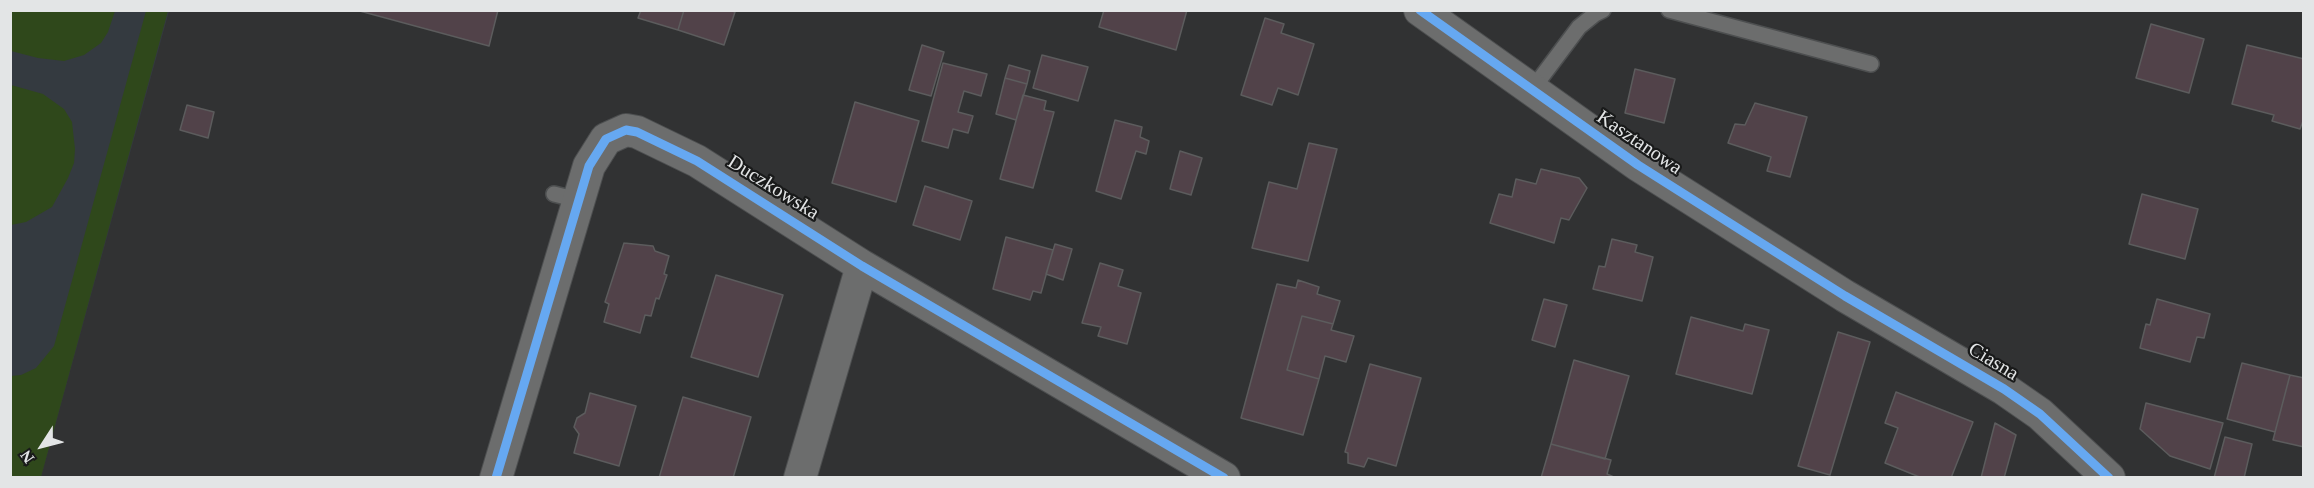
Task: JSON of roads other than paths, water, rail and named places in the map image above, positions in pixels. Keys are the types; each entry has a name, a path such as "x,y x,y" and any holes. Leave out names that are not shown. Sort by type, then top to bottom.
{"street":[{"name":"Kasztanowa","path":"1420,10 1638,165 1845,296"},
{"name":"Duczkowska","path":"496,477 566,197 606,139 626,130 637,132 697,161 862,266 1224,477"},
{"path":"801,477 862,266"},
{"name":"Ciasna","path":"1845,296 2013,395 2066,436 2109,477"}],"lane":[{"path":"1669,10 1871,64"},
{"path":"1532,91 1579,27 1597,12"}]}
